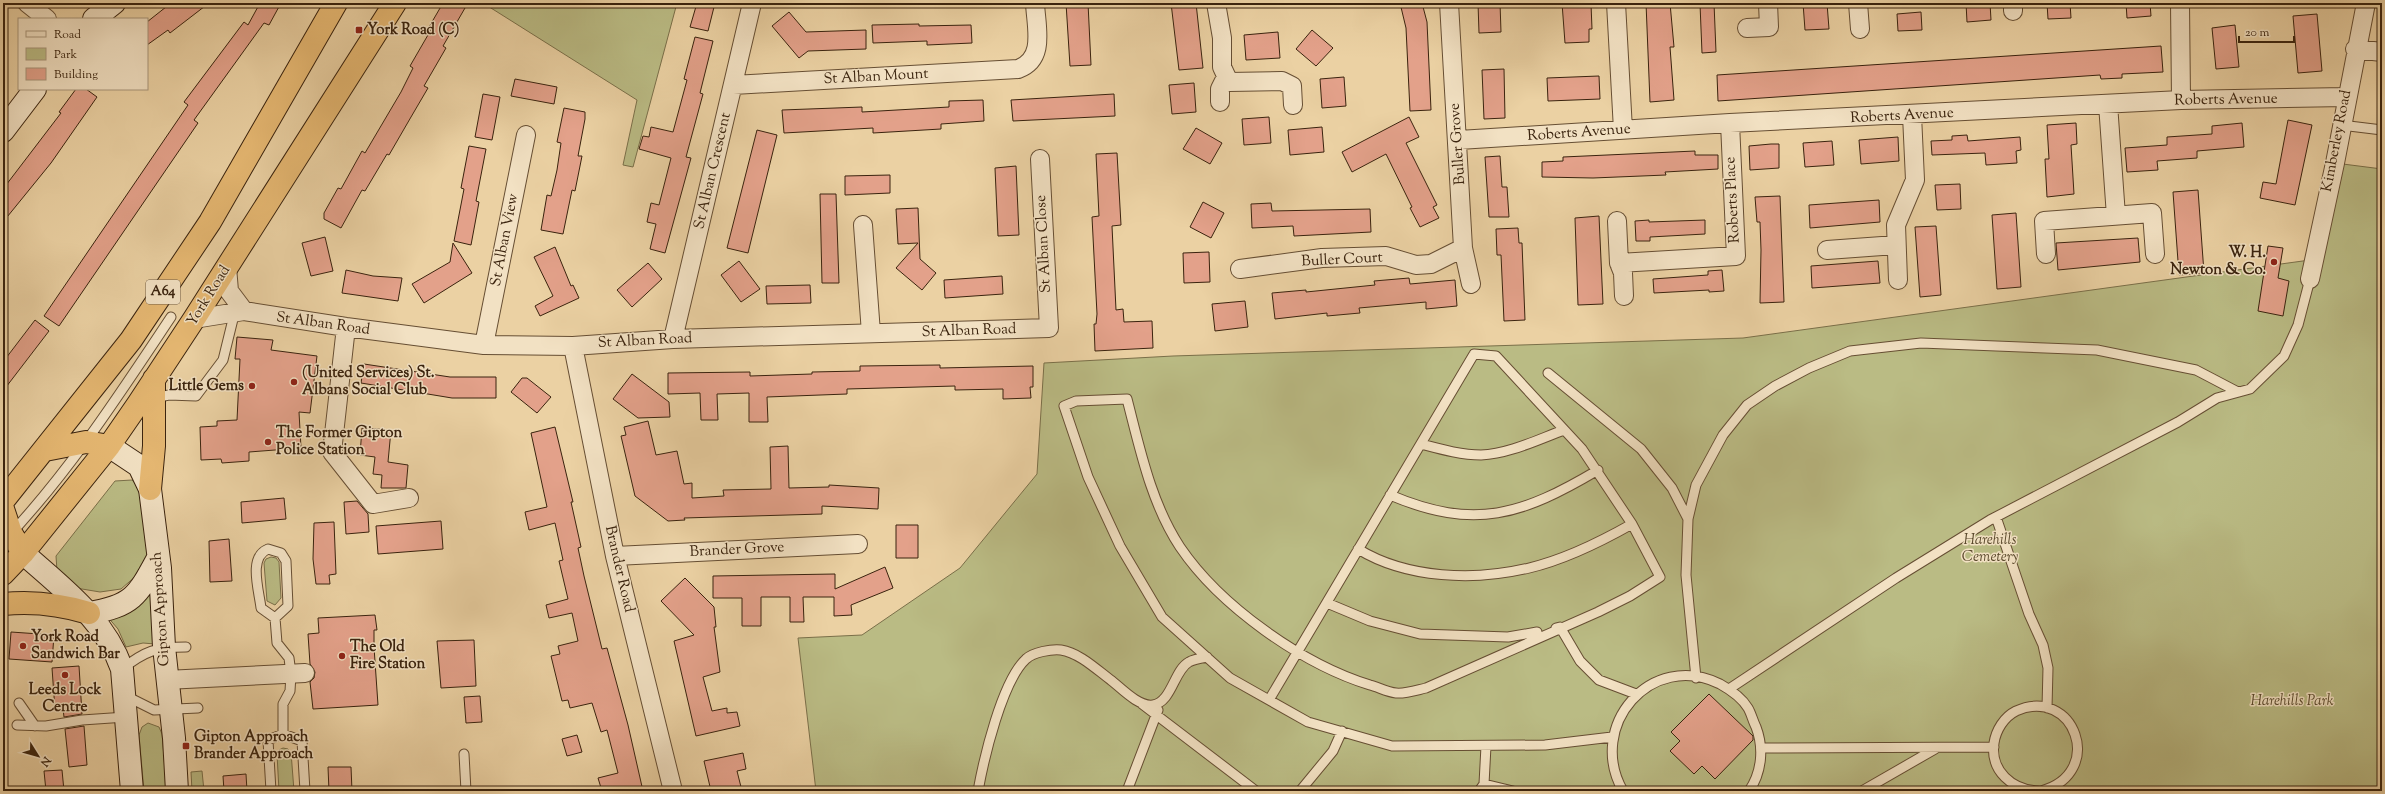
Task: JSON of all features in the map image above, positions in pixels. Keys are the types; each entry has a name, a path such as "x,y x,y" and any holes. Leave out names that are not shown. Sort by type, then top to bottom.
{"highway":[{"name":"A64","path":"3,501 131,340 210,222 336,3"},
{"name":"York Road","path":"3,574 23,553 149,394 226,267 395,3"},
{"path":"149,394 154,446 150,489"},
{"path":"45,450 86,442 109,446"},
{"path":"3,509 7,538 23,553"},
{"path":"3,604 33,602 64,605 89,613"}],"street":[{"path":"27,3 46,18"},
{"path":"95,18 114,3"},
{"name":"St Alban Crescent","path":"673,339 752,3"},
{"name":"St Alban Mount","path":"733,85 1018,69 1030,63 1037,52 1035,3"},
{"path":"1216,3 1222,38 1222,67 1229,82 1282,81 1292,86 1293,104"},
{"name":"Buller Grove","path":"1449,3 1459,140 1463,248 1471,284"},
{"path":"1616,3 1623,130"},
{"path":"1747,28 1769,27 1768,3"},
{"path":"1858,3 1860,29"},
{"path":"2180,3 2181,100"},
{"name":"Kimberley Road","path":"2310,279 2355,49 2366,3"},
{"path":"2355,49 2382,52"},
{"path":"1220,102 1220,89 1226,77"},
{"path":"3,131 33,90"},
{"name":"Roberts Avenue","path":"1459,140 1730,123 1912,116 2181,100 2346,98"},
{"path":"2108,104 2116,216"},
{"path":"1898,280 1896,225 1915,180 1912,116"},
{"name":"Roberts Place","path":"1619,263 1736,256 1730,123"},
{"name":"St Alban View","path":"484,345 526,135"},
{"name":"St Alban Close","path":"1040,159 1049,328"},
{"path":"2046,254 2044,221 2152,213 2155,254"},
{"path":"1617,221 1619,263 1623,273 1624,296"},
{"path":"863,225 871,333"},
{"path":"1827,250 1896,245"},
{"name":"Buller Court","path":"1240,269 1322,258 1378,256 1386,256 1416,265 1431,264 1463,248"},
{"path":"226,267 230,291 239,310"},
{"name":"St Alban Road","path":"194,319 239,310 346,327 484,345 573,346 673,339 1049,328"},
{"path":"346,327 332,452 373,504 410,498"},
{"name":"Brander Road","path":"573,346 615,556 673,791"},
{"name":"Gipton Approach","path":"109,446 138,466 150,489 158,558 166,680 177,791"},
{"name":"Brander Grove","path":"615,556 858,544"},
{"path":"23,553 72,595 89,613 116,652 122,669 132,791"},
{"path":"89,613 117,606 132,599 143,587 158,558"},
{"path":"166,680 298,673"}],"lane":[{"path":"2341,125 2382,130"},
{"path":"1729,689 1805,640 1896,578 1996,517 2178,422 2217,398 2250,389 2284,356 2298,326 2310,279"},
{"path":"149,394 196,396 223,360 239,310"},
{"path":"7,538 37,504 86,442 110,409 171,316"},
{"path":"1696,678 1686,576 1688,519 1696,485 1724,435 1747,405 1775,386 1808,368 1850,351 1922,343 2098,350 2196,370 2238,392"},
{"path":"1269,700 1298,652 1474,354 1496,356 1564,430 1598,470 1632,524 1660,577 1630,596 1426,688 1396,693 1346,678 1298,652 1248,619 1214,586 1180,547 1157,504 1127,399 1076,401 1064,406 1088,477 1120,546 1162,617 1230,678 1269,700 1308,722 1392,746 1545,745 1612,737"},
{"path":"1548,373 1641,449 1672,488 1688,519"},
{"path":"1421,444 1449,452 1482,455 1514,448 1564,430"},
{"path":"1390,495 1441,513 1501,513 1532,505 1551,497 1598,470"},
{"path":"1996,517 2029,614 2043,645 2048,668 2047,708"},
{"path":"1358,549 1396,565 1430,572 1480,576 1530,568 1581,549 1632,524"},
{"path":"268,549 278,550 286,561 288,606 275,618 260,608 256,563 260,554 268,549"},
{"path":"1327,603 1370,621 1420,634 1508,637 1523,636 1560,627"},
{"path":"275,618 277,643 289,658 298,673 283,704 283,734"},
{"path":"1560,627 1580,661 1599,680 1636,694"},
{"path":"122,669 149,650 164,647 186,647"},
{"path":"978,791 983,760 1014,674 1027,658 1043,652 1060,650 1076,655 1256,791"},
{"path":"1127,791 1156,715 1179,673 1189,662 1207,657"},
{"path":"1623,791 1615,777 1611,763 1612,737 1621,713 1636,694 1659,681 1684,676 1710,679 1729,689 1748,707 1761,740 1761,757 1755,783 1749,791"},
{"path":"124,695 136,703 154,710 198,708"},
{"path":"1133,697 1147,704 1154,705 1163,700"},
{"path":"19,702 35,726"},
{"path":"2038,706 2047,708 2064,716 2073,727 2078,740 2078,754 2074,768 2065,779 2050,790 2026,790 2013,785 2003,776 1996,764 1994,747 1995,736 2001,723 2011,713 2024,708 2038,706"},
{"path":"17,725 35,726 126,717"},
{"path":"1300,791 1333,751 1342,731"},
{"path":"271,791 268,740 283,734 302,741 305,791"},
{"path":"1486,746 1482,788 1513,791"},
{"path":"1761,748 1994,747"},
{"path":"1862,791 1936,748"},
{"path":"464,754 466,791"}],"green space":[{"path":"483,3 677,3 633,167 623,165 637,100"},
{"name":"Harehills Cemetery","path":"2335,163 2382,169 2382,791 816,791 798,638 862,635 960,568 1037,474 1044,363 1173,356 1743,338 2310,260"},
{"path":"132,480 144,493 149,538 147,556 137,575 121,589 100,592 76,588 57,571 56,556 115,481"},
{"path":"271,557 276,558 279,562 281,598 275,605 267,601 264,563 266,559"},
{"path":"152,581 155,644 143,643 126,647 118,629 106,615"},
{"path":"148,723 159,727 162,734 167,791 144,791 139,735 142,727"},
{"path":"283,748 288,749 291,752 294,791 279,791 277,754 279,750"},
{"path":"202,771 204,791 192,791 191,772"}],"building":[{"path":"171,3 209,3 170,33 168,30 148,44 148,21"},
{"path":"260,3 281,3 269,25 264,23 194,120 198,123 59,326 44,316 188,105 184,102 244,22 248,25"},
{"path":"443,3 456,3 465,8 443,46 446,48 424,86 428,88 389,155 387,154 365,191 362,190 341,228 324,219 324,213 338,188 341,189 362,151 365,153 401,92 413,68 410,66 432,28 429,27"},
{"path":"697,3 715,3 708,31 690,27"},
{"path":"1066,3 1088,3 1091,65 1070,66"},
{"path":"1171,3 1196,3 1203,68 1179,70"},
{"path":"1400,3 1422,3 1427,22 1431,110 1410,111 1406,28"},
{"path":"1478,3 1500,3 1501,32 1479,33"},
{"path":"1562,3 1591,4 1592,29 1589,29 1589,42 1565,43"},
{"path":"1646,3 1670,3 1674,47 1670,47 1674,100 1650,102"},
{"path":"1714,3 1716,52 1702,53 1700,4"},
{"path":"1803,3 1827,3 1829,29 1805,30"},
{"path":"1966,3 1990,3 1991,20 1967,22"},
{"path":"2047,3 2070,3 2071,18 2048,19"},
{"path":"2126,3 2150,3 2151,16 2127,18"},
{"path":"789,12 806,32 866,30 866,49 808,51 799,58 772,26"},
{"path":"1921,12 1922,30 1898,31 1897,14"},
{"path":"2317,14 2322,71 2298,73 2293,16"},
{"path":"919,24 919,26 971,25 972,43 927,45 927,41 873,43 872,25"},
{"path":"2235,25 2239,67 2216,69 2212,28"},
{"path":"1312,30 1333,48 1316,66 1296,49"},
{"path":"1278,32 1280,58 1246,60 1244,35"},
{"path":"695,37 713,41 700,93 703,94 686,157 691,158 665,253 650,249 656,224 647,222 651,203 659,205 671,158 639,149 643,136 649,137 651,127 673,132 687,80 684,79"},
{"path":"2161,46 2163,72 2122,74 2122,78 2101,79 2100,75 1718,101 1717,75"},
{"path":"1504,69 1505,118 1484,119 1482,70"},
{"path":"1599,76 1600,99 1548,101 1547,78"},
{"path":"1344,77 1346,106 1322,108 1320,79"},
{"path":"515,79 557,87 554,104 511,96"},
{"path":"1194,83 1196,112 1172,114 1169,85"},
{"path":"75,90 87,90 97,97 51,163 3,222 3,189 61,113 59,112"},
{"path":"483,94 500,97 492,140 475,137"},
{"path":"1114,94 1115,116 1013,121 1011,100"},
{"path":"983,100 984,121 941,124 941,129 873,133 873,128 784,133 782,110 862,107 862,112 949,107 949,101"},
{"path":"564,108 585,112 585,119 578,156 582,156 575,191 572,190 563,234 541,230 547,195 551,196 557,170 561,143 557,142"},
{"path":"1269,117 1271,143 1244,145 1242,119"},
{"path":"1409,117 1419,137 1406,143 1437,205 1433,207 1439,218 1420,227 1386,154 1352,172 1342,152"},
{"path":"2288,120 2312,125 2295,205 2260,198 2263,182 2276,184"},
{"path":"2076,123 2077,144 2071,145 2074,194 2047,197 2045,159 2049,159 2047,125"},
{"path":"2242,123 2244,147 2197,151 2197,158 2157,161 2158,170 2127,172 2125,148 2167,145 2167,137 2212,134 2212,126"},
{"path":"1322,127 1324,152 1290,155 1288,130"},
{"path":"1196,128 1222,143 1210,164 1183,149"},
{"path":"757,130 777,135 748,253 727,248"},
{"path":"1967,135 1968,141 2020,137 2021,150 2016,151 2017,163 1986,165 1985,153 1932,155 1931,141 1952,140 1952,136"},
{"path":"1898,137 1899,161 1861,164 1859,140"},
{"path":"1832,141 1834,165 1805,167 1803,143"},
{"path":"1779,144 1779,168 1750,170 1749,146"},
{"path":"469,146 486,149 476,201 479,202 471,245 454,241 464,189 461,188"},
{"path":"1695,151 1695,155 1718,155 1718,169 1665,172 1666,175 1593,178 1542,177 1542,162 1563,161 1563,157"},
{"path":"1117,153 1121,225 1112,226 1116,310 1123,309 1124,322 1152,321 1153,348 1095,351 1094,324 1096,324 1097,314 1092,217 1099,216 1096,154"},
{"path":"1500,156 1502,187 1507,187 1509,217 1489,217 1485,157"},
{"path":"1016,166 1019,235 998,236 995,168"},
{"path":"890,175 890,193 845,195 845,176"},
{"path":"1960,184 1961,209 1937,210 1935,185"},
{"path":"2198,190 2204,273 2179,275 2173,192"},
{"path":"820,194 836,194 839,283 822,283"},
{"path":"1780,196 1784,302 1760,303 1760,222 1757,222 1755,197"},
{"path":"1879,200 1880,222 1810,228 1809,205"},
{"path":"1203,202 1224,213 1211,238 1190,227"},
{"path":"1271,203 1272,211 1370,209 1371,232 1294,236 1293,226 1252,228 1251,204"},
{"path":"918,208 920,259 936,273 922,290 896,268 918,243 898,244 896,209"},
{"path":"2016,213 2021,287 1997,289 1992,215"},
{"path":"1599,216 1603,304 1578,305 1575,218"},
{"path":"1649,220 1649,222 1705,220 1705,234 1650,237 1650,241 1636,241 1635,221"},
{"path":"1936,226 1941,295 1920,297 1915,227"},
{"path":"1518,228 1519,243 1522,243 1525,320 1504,321 1501,255 1497,255 1496,229"},
{"path":"325,237 333,271 311,276 302,243"},
{"path":"2138,238 2140,262 2058,270 2056,243"},
{"path":"453,243 472,273 424,303 412,284 450,262"},
{"path":"2268,246 2283,248 2278,278 2289,281 2283,316 2258,311"},
{"path":"555,247 571,286 573,285 579,298 540,316 535,306 553,296 534,257"},
{"path":"1209,252 1210,282 1184,283 1183,253"},
{"path":"739,261 760,289 741,302 721,275"},
{"path":"1878,261 1880,283 1812,288 1811,266"},
{"path":"648,263 662,279 632,307 617,290"},
{"path":"346,270 373,276 402,278 398,301 342,293"},
{"path":"1722,270 1724,291 1709,292 1709,290 1654,293 1653,279 1708,275 1708,271"},
{"path":"1002,276 1003,294 945,298 944,280"},
{"path":"1409,278 1410,284 1455,280 1457,306 1426,309 1426,302 1359,308 1360,313 1327,316 1327,313 1275,319 1272,293 1306,290 1306,292 1375,285 1374,281"},
{"path":"810,285 811,303 767,304 766,286"},
{"path":"1245,301 1248,327 1215,331 1212,304"},
{"path":"35,320 49,331 3,391 3,362"},
{"path":"237,337 273,340 271,350 317,356 310,413 299,412 301,448 249,452 249,461 222,463 221,459 201,460 200,427 217,426 217,421 237,420 240,359 235,359"},
{"path":"364,364 450,377 496,377 496,398 452,398 361,383"},
{"path":"940,365 940,368 1033,366 1033,387 1030,387 1031,398 1003,399 1003,389 955,390 955,386 847,389 847,394 767,397 768,422 749,422 749,393 717,394 718,420 701,420 700,393 668,394 668,373 750,372 750,376 860,371 860,366"},
{"path":"632,374 669,402 670,417 638,418 613,399"},
{"path":"522,378 527,378 551,397 537,413 511,392"},
{"path":"648,421 656,455 677,451 684,484 692,483 692,498 724,496 723,490 771,489 770,447 788,446 789,488 829,487 829,485 879,488 878,509 822,506 822,514 684,518 685,520 668,521 635,496 621,436 626,435 624,427"},
{"path":"555,427 573,502 571,502 581,547 578,548 584,576 602,649 607,648 628,725 643,791 602,791 598,778 618,773 607,730 601,732 592,703 570,708 568,700 562,701 551,656 560,654 558,646 578,641 572,613 549,618 546,605 568,599 559,561 563,560 555,523 529,530 525,512 547,507 531,433"},
{"path":"362,428 391,430 388,462 408,465 406,488 381,488 382,475 373,474 375,457 360,455"},
{"path":"284,498 286,519 242,523 241,502"},
{"path":"357,501 368,514 369,532 346,534 344,502"},
{"path":"441,521 443,549 378,554 376,526"},
{"path":"334,522 336,574 329,575 330,584 316,584 313,559 314,523"},
{"path":"896,525 918,525 918,558 896,558"},
{"path":"229,539 232,581 210,582 209,541"},
{"path":"885,567 893,588 851,605 852,615 834,616 834,597 803,597 804,622 790,622 790,597 761,597 761,626 742,626 742,598 713,598 713,576 835,574 835,589"},
{"path":"685,578 714,607 716,627 714,627 720,672 703,677 712,711 727,708 727,713 737,712 740,726 696,736 674,641 694,635 661,601"},
{"name":"The Old Fire Station","path":"375,615 377,630 374,630 374,647 378,705 313,709 310,682 314,678 315,672 310,664 308,634 319,633 318,618"},
{"path":"11,632 54,635 52,662 9,659"},
{"path":"474,640 476,686 441,688 437,641"},
{"path":"79,666 82,714 64,717 63,709 55,710 52,668"},
{"path":"1709,694 1753,736 1753,740 1715,779 1702,766 1694,774 1670,751 1680,741 1671,732"},
{"path":"480,696 482,722 466,723 464,697"},
{"path":"84,726 87,765 69,767 65,729"},
{"path":"577,735 582,752 567,756 562,739"},
{"path":"743,753 746,769 737,771 742,791 711,791 704,761"},
{"path":"328,767 351,767 352,791 329,791"},
{"path":"62,770 64,791 46,791 44,771"},
{"path":"246,774 247,791 224,791 223,776"}],"place":[{"name":"York Road (C)","path":"359,30"},
{"name":"W. H. Newton & Co.","path":"2274,262"},
{"name":"(United Services) St. Albans Social Club","path":"294,382"},
{"name":"Little Gems","path":"252,386"},
{"name":"The Former Gipton Police Station","path":"268,442"},
{"name":"York Road Sandwich Bar","path":"23,646"},
{"name":"The Old Fire Station","path":"342,656"},
{"name":"Leeds Lock Centre","path":"65,675"},
{"name":"Gipton Approach Brander Approach","path":"186,746"}],"park label":[{"name":"Harehills Park","path":"2292,701"}]}
